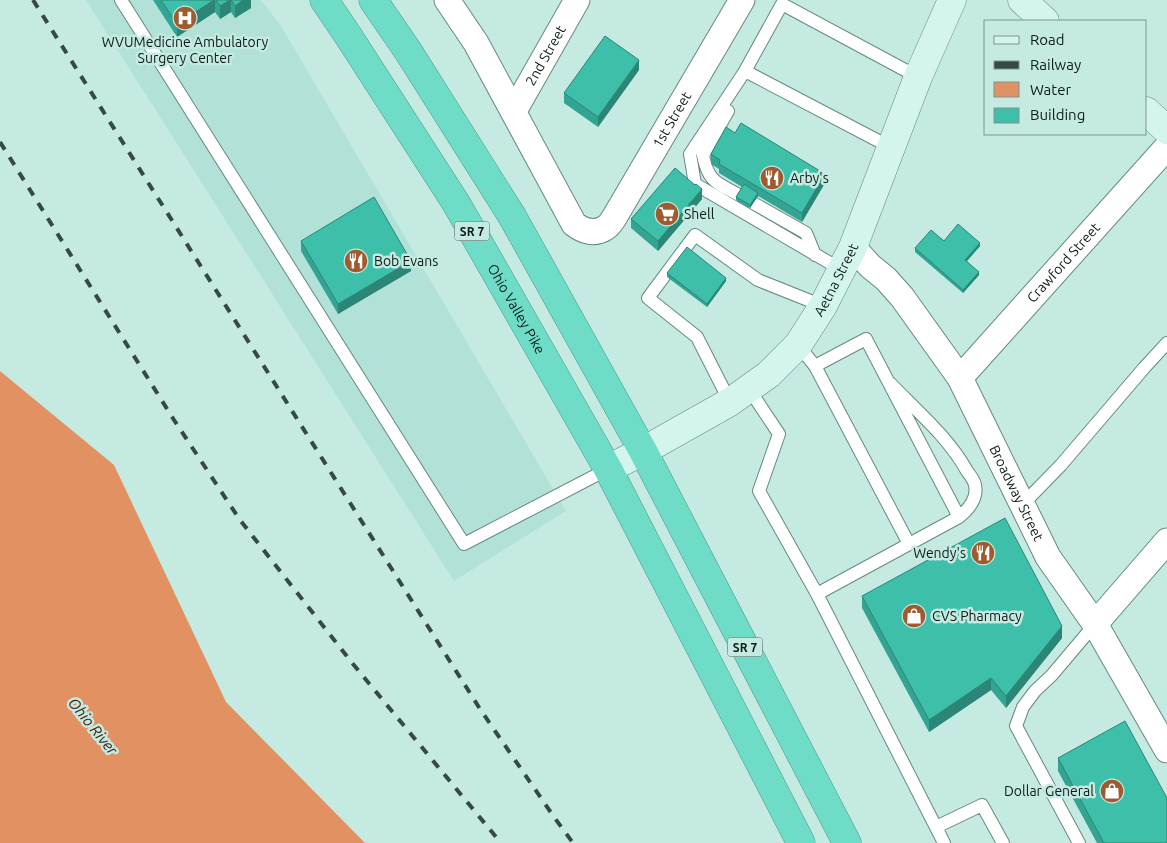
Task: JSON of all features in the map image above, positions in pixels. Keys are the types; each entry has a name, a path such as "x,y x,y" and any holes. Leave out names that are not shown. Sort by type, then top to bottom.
{"highway":[{"name":"Ohio Valley Pike","path":"324,0 456,203 608,470"},
{"name":"SR 7","path":"373,0 408,51 512,216 643,451 847,843"},
{"name":"SR 7","path":"608,470 801,843"}],"street":[{"path":"447,0 476,43 514,111"},
{"name":"2nd Street","path":"514,111 578,0"},
{"name":"1st Street","path":"514,111 574,224 583,231 595,232 606,228 614,218 742,0"},
{"name":"Aetna Street","path":"608,470 739,396 769,374 798,345 823,306 847,259 918,76 952,0"},
{"path":"1022,0 1044,20"},
{"path":"1147,112 1167,130"},
{"name":"Crawford Street","path":"960,378 1167,146"},
{"name":"Broadway Street","path":"847,259 870,266 886,279 902,297 960,378 1048,557 1095,624 1167,750"},
{"path":"1095,624 1167,541"}],"lane":[{"path":"121,0 464,544 608,470"},
{"path":"847,259 815,255 696,184 690,154 746,71 779,2 918,76"},
{"path":"746,71 890,147"},
{"path":"732,90 734,102 703,155 706,169 714,181 739,195"},
{"path":"753,203 806,232 815,255"},
{"path":"823,306 758,280 695,235 648,298 697,337 739,396 779,434 759,491 817,594 944,843"},
{"path":"815,366 866,339 959,517"},
{"path":"1022,505 1061,464 1167,343"},
{"path":"798,345 815,366 909,544"},
{"path":"817,594 959,517 966,512 975,499 975,484 961,460 941,435 890,384"},
{"path":"1079,843 1016,726 1023,707 1035,691 1052,675 1095,624"},
{"path":"936,827 982,805 1003,843"}],"shaded area":[{"path":"86,0 261,0 281,26 566,511 454,581"}],"water":[{"name":"Ohio River","path":"0,371 114,465 226,702 365,843 0,843"}],"building":[{"path":"161,0 214,0 177,24"},
{"path":"216,0 230,0 220,6"},
{"path":"231,0 243,0 235,6"},
{"path":"605,36 639,60 598,117 564,93"},
{"name":"Arby's","path":"741,123 825,174 802,213 719,164 720,160 711,154 726,127 735,133"},
{"name":"Shell","path":"675,168 702,189 658,241 631,219"},
{"path":"744,184 758,193 750,205 736,197"},
{"name":"Bob Evans","path":"374,197 411,261 338,304 301,241"},
{"path":"958,224 980,243 965,260 979,272 963,290 915,248 931,230 944,241"},
{"name":"Shell","path":"687,247 726,278 707,304 667,273"},
{"path":"1005,518 1062,626 1006,696 991,678 929,720 862,596"},
{"name":"Dollar General","path":"1125,721 1167,798 1167,843 1104,843 1058,758"}],"railway":[{"path":"33,0 480,709 573,843"},
{"path":"0,142 174,420 240,520 353,664 501,843"}],"place":[{"name":"WVUMedicine Ambulatory Surgery Center","path":"185,18"},
{"name":"Arby's","path":"772,178"},
{"name":"Shell","path":"667,214"},
{"name":"Bob Evans","path":"356,261"},
{"name":"Wendy's","path":"983,553"},
{"name":"CVS Pharmacy","path":"914,616"},
{"name":"Dollar General","path":"1112,791"}]}
